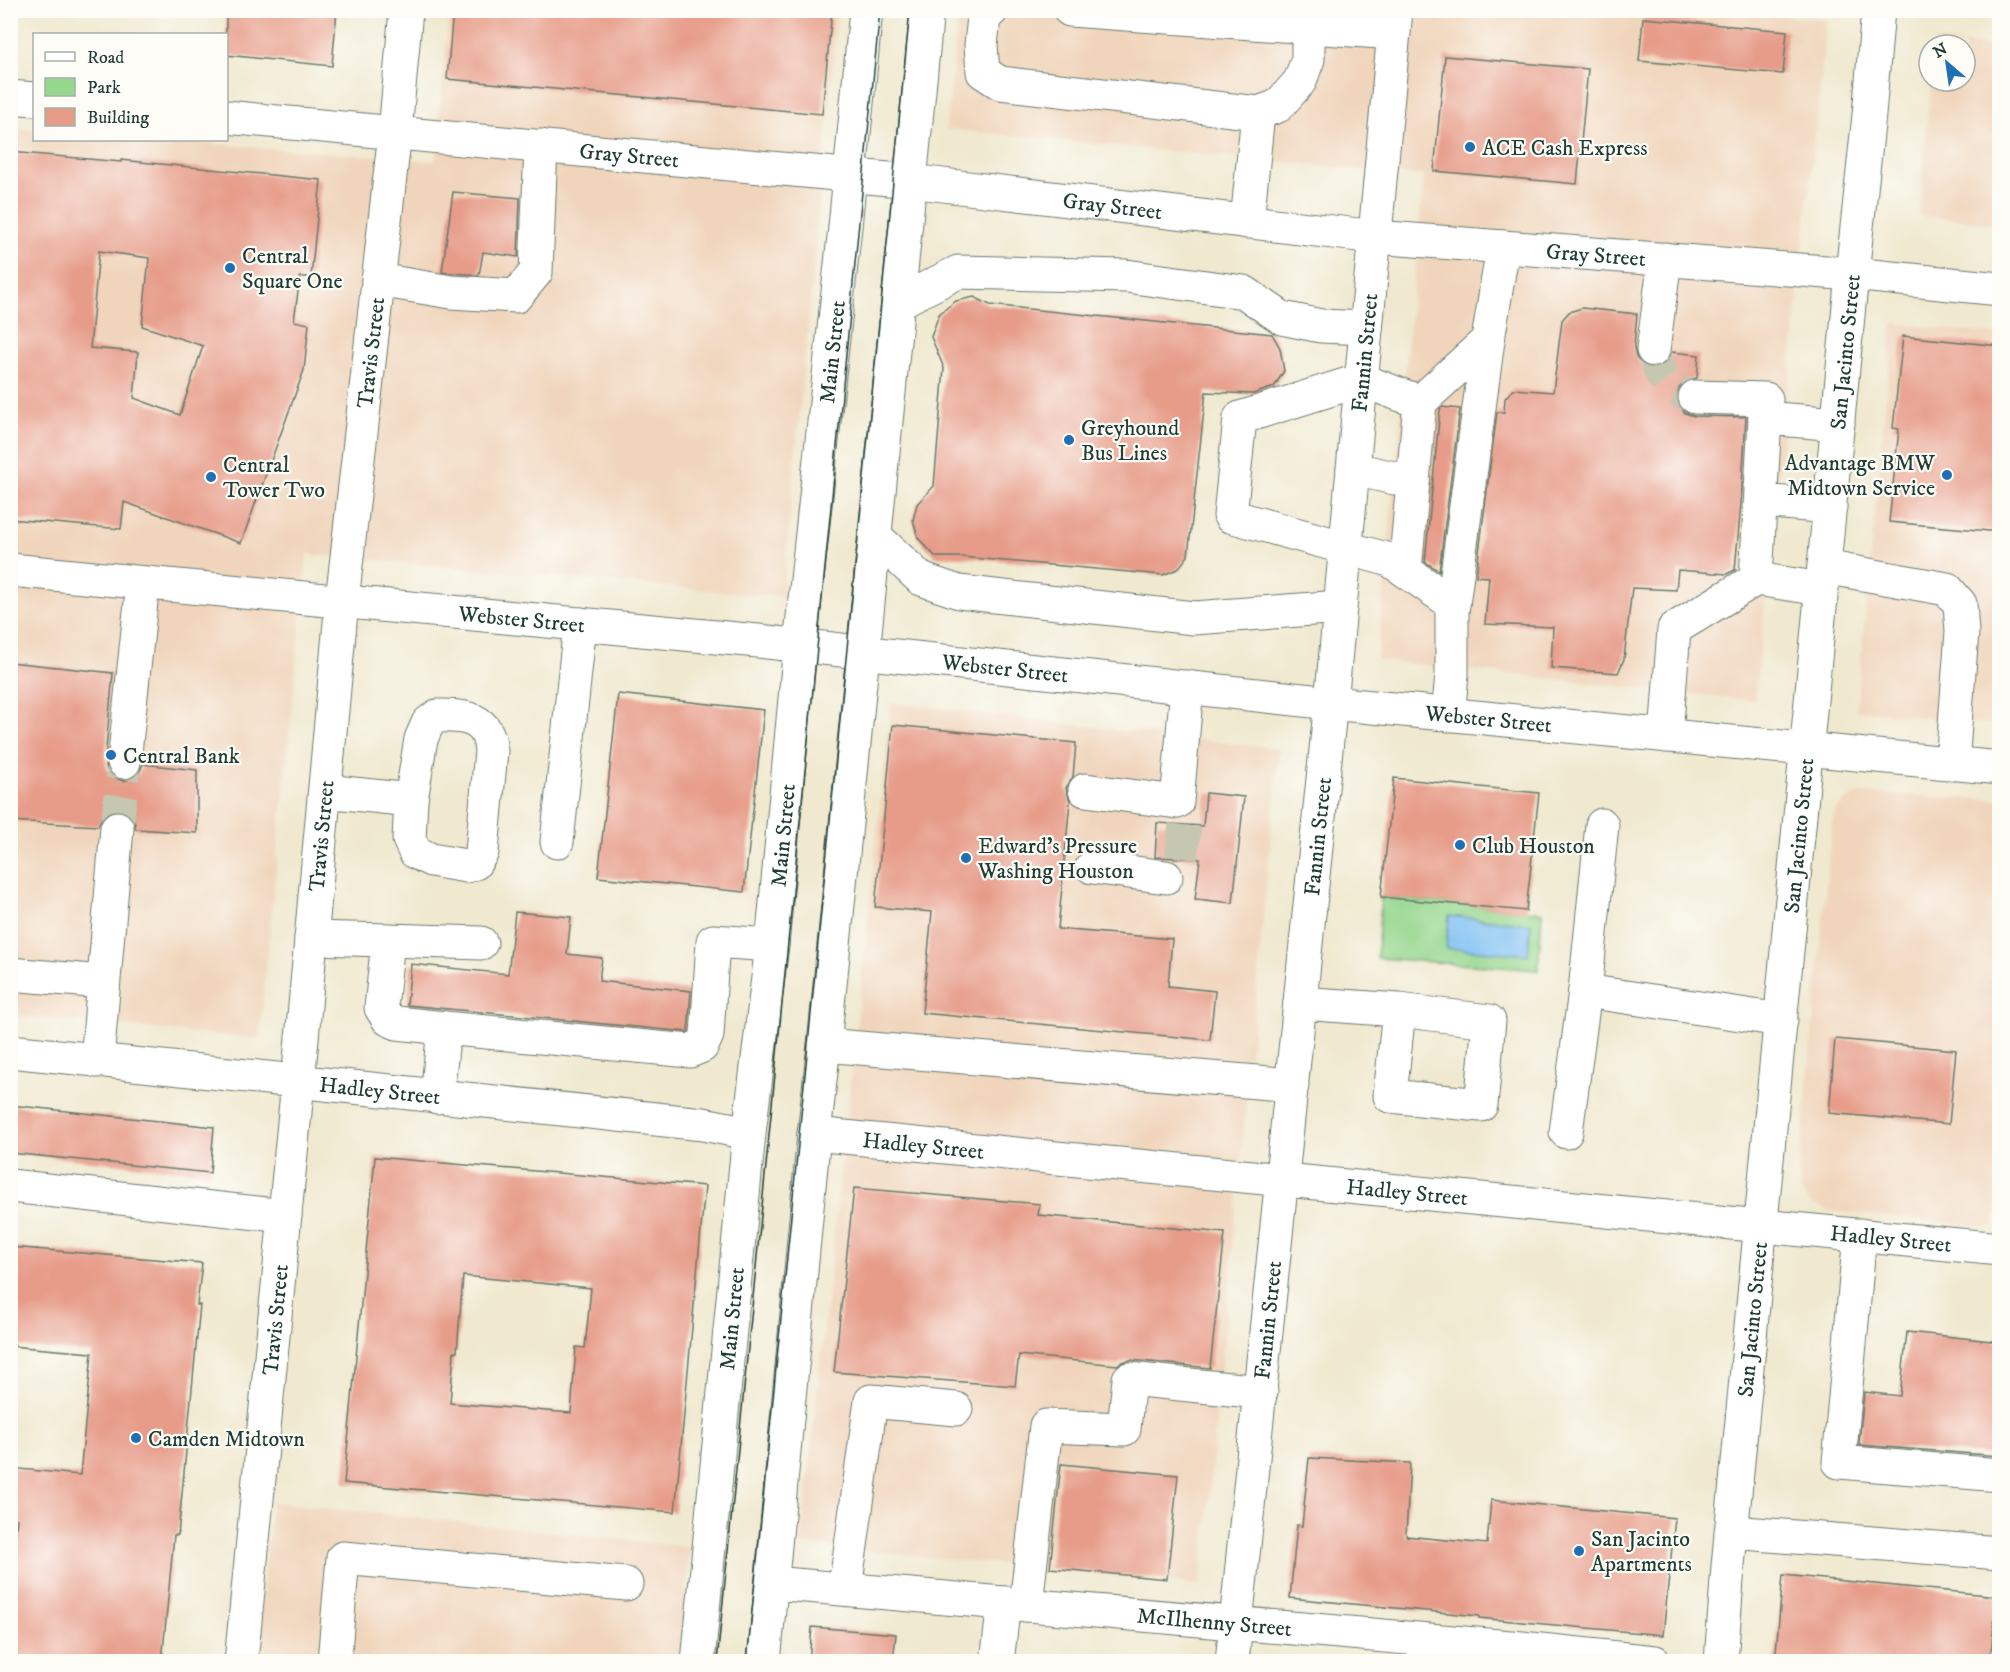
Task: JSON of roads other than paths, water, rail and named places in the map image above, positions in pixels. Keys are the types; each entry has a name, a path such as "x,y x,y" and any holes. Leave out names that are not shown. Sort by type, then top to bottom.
{"main road":[{"name":"Travis Street","path":"241,1662 342,601 395,132 406,10"},
{"name":"Main Street","path":"698,1662 749,1133 771,945 866,10"},
{"path":"764,1662 814,1134 825,1045 927,10"},
{"path":"992,10 984,17 981,45 982,72 1000,83 1258,113 1278,106 1300,81 1308,59 1308,27"},
{"path":"1070,10 1308,27 1395,22"},
{"name":"San Jacinto Street","path":"1721,1662 1731,1532 1878,10"},
{"name":"Fannin Street","path":"1232,1662 1340,607 1395,22"},
{"path":"10,97 33,99"},
{"path":"1247,222 1258,113"},
{"name":"Gray Street","path":"228,117 910,181 1375,237 1852,274 2000,289"},
{"path":"378,280 451,292 516,296 536,272 541,146"},
{"path":"1448,715 1452,675 1453,604 1488,340 1503,247"},
{"path":"1653,350 1665,259"},
{"path":"899,302 958,272 1126,276 1244,292 1282,318 1322,326 1366,328"},
{"path":"1405,570 1420,402 1488,340"},
{"path":"1420,402 1361,380 1240,418 1230,516 1390,560 1453,604"},
{"path":"1695,397 1766,399 1756,579"},
{"path":"1765,418 1838,424"},
{"path":"1353,469 1413,482"},
{"path":"1761,501 1830,507"},
{"path":"875,536 921,579 959,592 1194,618 1340,607"},
{"name":"Webster Street","path":"10,570 800,645 1330,703 2000,768"},
{"path":"1666,736 1674,629 1756,579 1823,578 1947,589 1960,604 1962,632 1952,764"},
{"path":"124,762 142,583"},
{"path":"557,842 580,624"},
{"path":"1085,790 1176,817 1187,687"},
{"path":"324,791 411,800"},
{"path":"1566,1132 1585,991 1602,825"},
{"path":"97,1061 117,828"},
{"path":"1092,867 1170,864"},
{"path":"311,938 481,944"},
{"path":"388,940 381,1008 388,1019 397,1023 690,1051 702,1046 707,1035 713,941 771,945"},
{"path":"10,974 104,982"},
{"path":"1585,991 1782,1020"},
{"path":"1300,1003 1399,1010"},
{"path":"437,1097 444,1028"},
{"path":"825,1045 1292,1085"},
{"name":"Hadley Street","path":"10,1051 703,1124 749,1133"},
{"name":"Hadley Street","path":"814,1134 2000,1249"},
{"path":"10,1186 285,1216"},
{"path":"1860,1235 1839,1462 2000,1475"},
{"path":"997,1662 1015,1604 1046,1426 1124,1429 1129,1379 1260,1392"},
{"path":"844,1589 871,1401 956,1409"},
{"path":"1731,1532 2000,1553"},
{"path":"334,1662 343,1558 626,1584"},
{"name":"McIlhenny Street","path":"772,1583 1237,1623 1522,1655 1655,1662"}],"water":[{"path":"1449,916 1531,924 1528,955 1446,948"}],"tunnel":[{"path":"1653,350 1658,367 1666,381 1678,390 1695,397"},
{"path":"117,828 124,762"},
{"path":"1181,858 1185,825"}],"tram line":[{"path":"717,1662 880,10"},
{"path":"747,1662 910,10"}],"place":[{"name":"ACE Cash Express","path":"1470,147"},
{"name":"Central Square One","path":"230,268"},
{"name":"Greyhound Bus Lines","path":"1069,440"},
{"name":"Advantage BMW Midtown Service","path":"1947,475"},
{"name":"Central Tower Two","path":"211,477"},
{"name":"Central Bank","path":"111,755"},
{"name":"Club Houston","path":"1460,845"},
{"name":"Edward’s Pressure Washing Houston","path":"966,858"},
{"name":"Camden Midtown","path":"136,1438"},
{"name":"San Jacinto Apartments","path":"1579,1551"}]}
